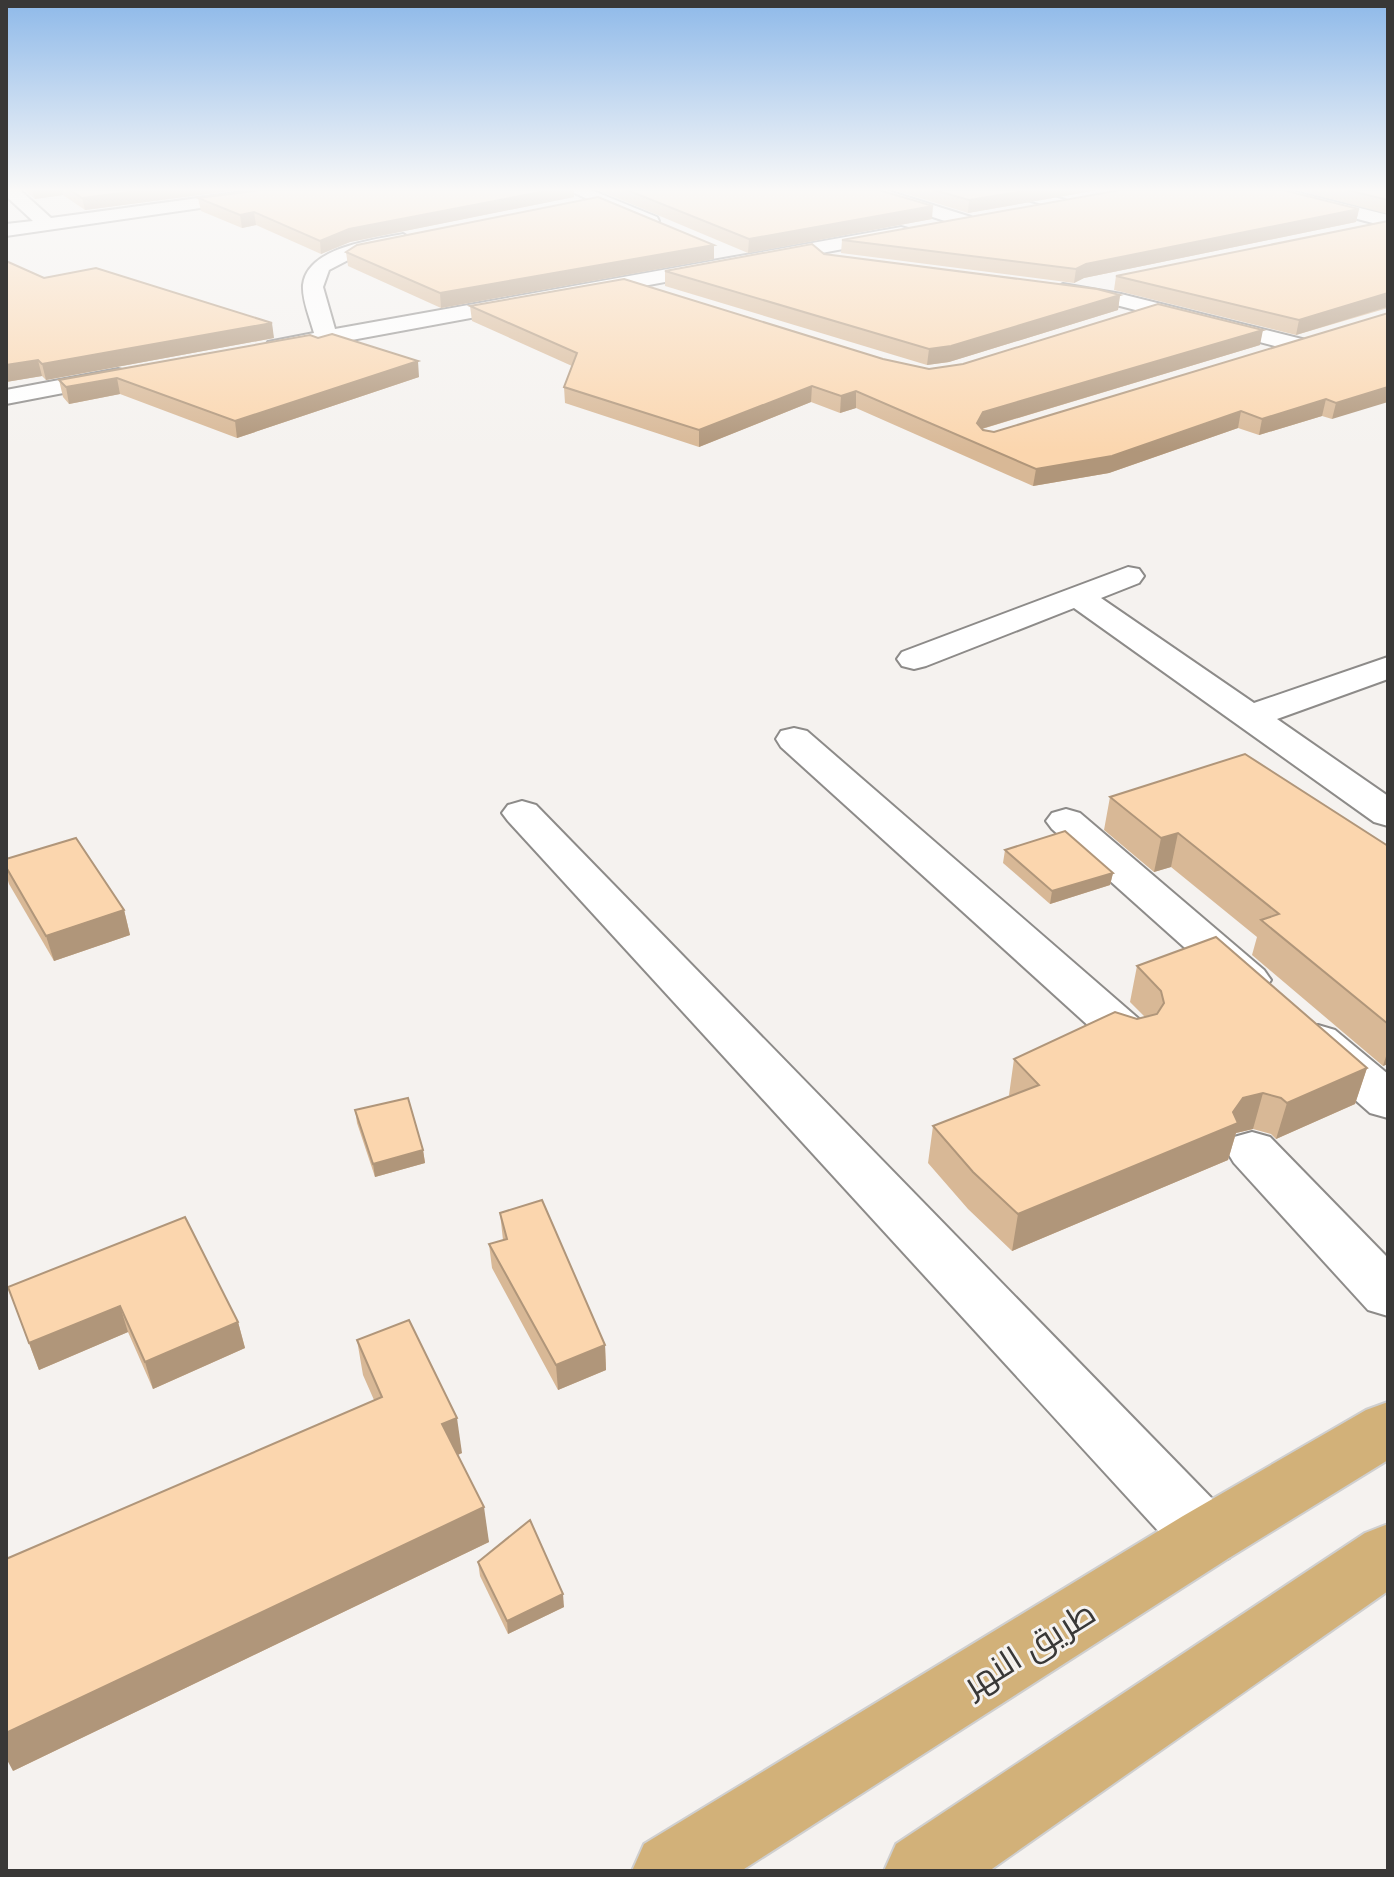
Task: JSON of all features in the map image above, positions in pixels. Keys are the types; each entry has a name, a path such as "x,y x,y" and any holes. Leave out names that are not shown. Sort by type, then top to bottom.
{"main road":[{"name":"طريق النهر","path":"671,1871 1206,1537 1388,1428"},
{"path":"923,1871 1388,1554"}],"street":[{"path":"314,278 313,286 326,337"},
{"path":"250,352 653,278"},
{"path":"1068,291 1128,278"},
{"path":"624,283 665,296"},
{"path":"1037,287 1155,309 1298,345"},
{"path":"1112,322 1155,309"},
{"path":"1254,358 1328,335"},
{"path":"6,397 143,371"},
{"path":"914,659 1128,576"},
{"path":"1077,596 1388,814"},
{"path":"1250,717 1388,667"},
{"path":"794,739 1130,1037"},
{"path":"522,813 1206,1537"},
{"path":"1066,821 1388,1101"},
{"path":"1252,1150 1388,1294"}],"building":[{"path":"6,278 127,278 272,323 42,364 38,360 6,365"},
{"path":"405,278 528,278 440,293"},
{"path":"687,278 1008,278 1120,295 951,346 929,349"},
{"path":"1123,278 1388,278 1388,293 1299,320"},
{"path":"624,279 883,359 929,369 963,364 1158,304 1263,330 983,412 977,423 983,430 994,432 1388,313 1388,387 1336,403 1326,399 1262,419 1241,411 1112,456 1036,469 856,391 841,396 812,386 699,430 564,387 577,353 470,306"},
{"path":"332,334 418,361 235,421 117,378 66,387 59,380 310,335 318,338"},
{"path":"1245,754 1388,846 1388,1024 1261,920 1279,914 1178,833 1161,838 1110,797"},
{"path":"1065,831 1113,873 1052,891 1005,850"},
{"path":"76,838 124,910 46,936 6,867 6,859"},
{"path":"1216,937 1367,1068 1287,1103 1263,1093 1243,1098 1233,1112 1238,1123 1018,1214 973,1172 933,1126 1039,1085 1014,1059 1115,1012 1137,1019 1157,1014 1164,1003 1161,991 1137,966"},
{"path":"408,1098 423,1150 373,1164 355,1110"},
{"path":"542,1200 605,1345 556,1365 489,1244 507,1239 500,1213"},
{"path":"185,1217 238,1322 145,1362 120,1306 29,1343 8,1287"},
{"path":"409,1320 457,1418 442,1424 484,1507 6,1733 6,1559 382,1397 357,1340"},
{"path":"530,1520 563,1594 507,1621 478,1562"}]}
